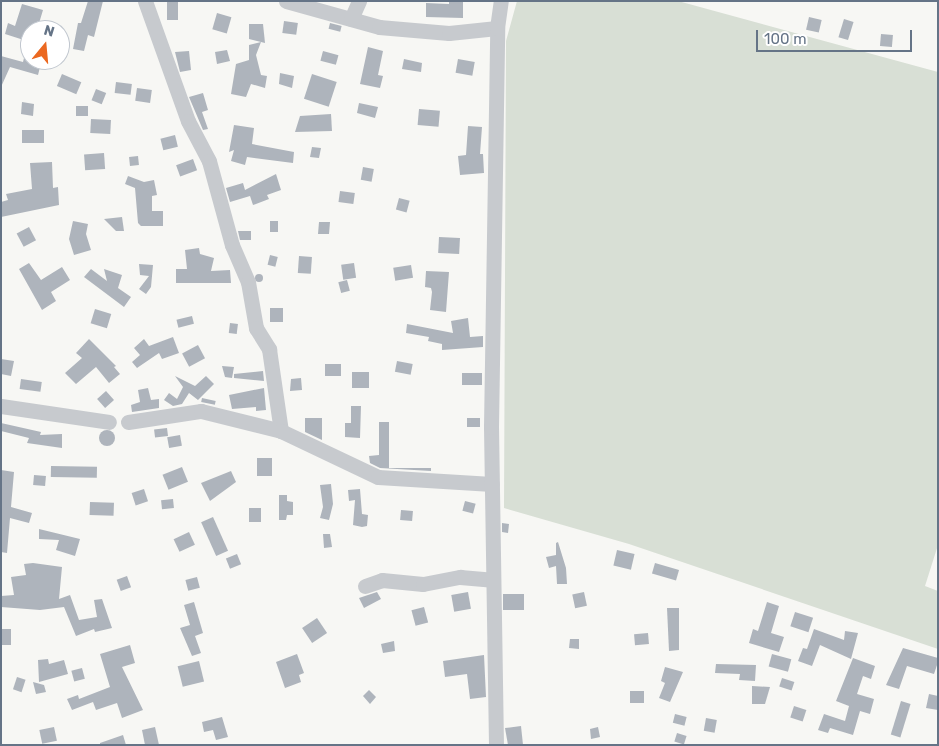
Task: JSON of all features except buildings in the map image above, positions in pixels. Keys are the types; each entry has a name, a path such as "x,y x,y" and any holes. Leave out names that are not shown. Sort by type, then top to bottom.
{"street":[{"path":"145,1 188,121 209,161 232,245 248,282 256,328 269,349 281,432"},
{"path":"286,1 379,27 449,33 497,28"},
{"path":"351,19 359,1"},
{"path":"496,745 492,484 497,28 501,1"},
{"path":"1,406 108,422"},
{"path":"128,422 201,412 281,432 378,476 492,484"},
{"path":"365,586 382,580 422,584 460,577 492,580"}],"shaded area":[{"path":"517,1 678,1 938,72 938,545 925,586 938,591 938,649 629,544 504,508 506,41"}]}
